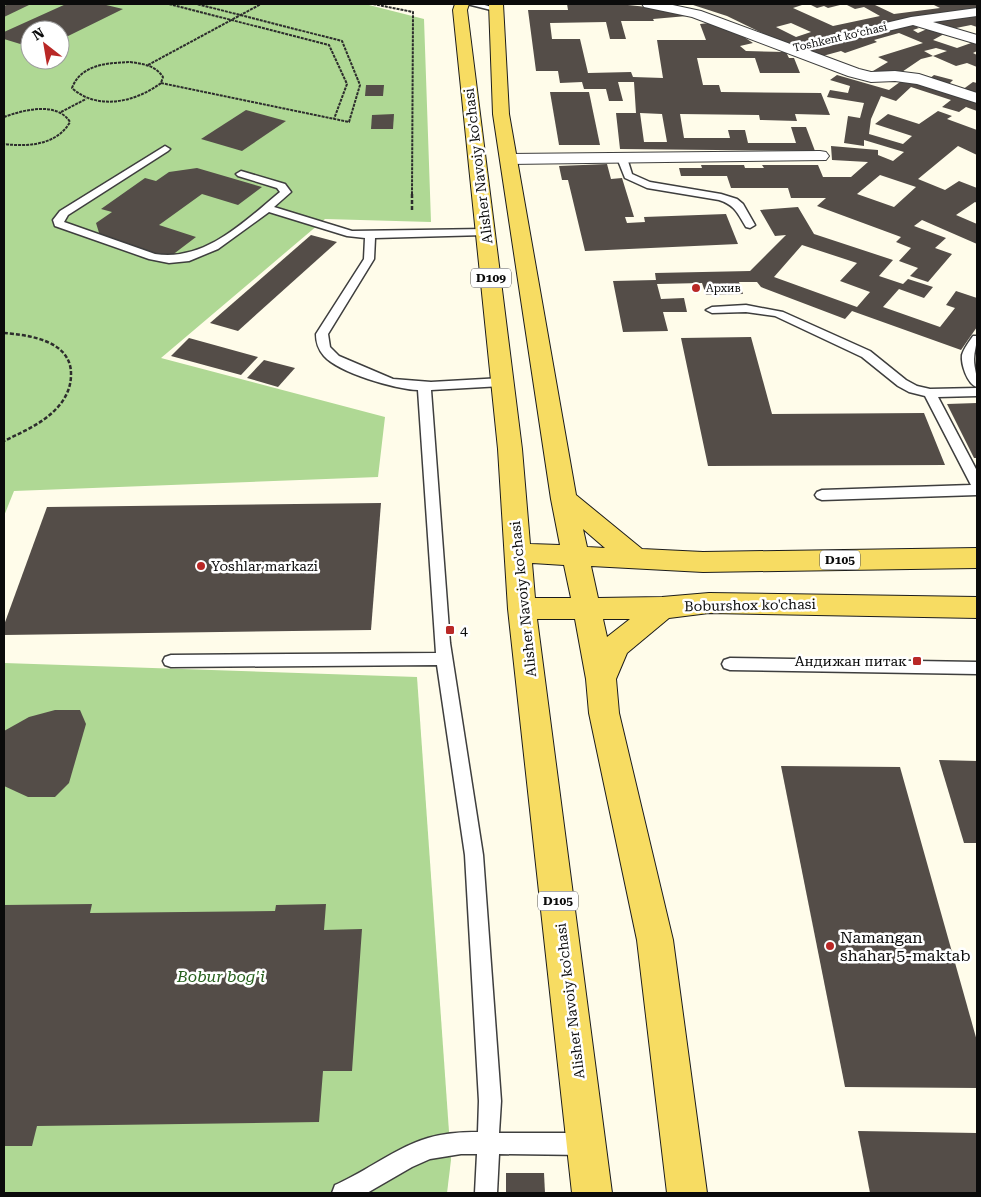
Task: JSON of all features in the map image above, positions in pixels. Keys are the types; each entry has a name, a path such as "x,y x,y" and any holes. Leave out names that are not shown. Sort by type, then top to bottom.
{"main road":[{"name":"Alisher Navoiy ko'chasi","path":"462,4 460,10 510,449 522,609 592,1193"},
{"name":"D109","path":"495,7 501,114 564,499 577,555"},
{"path":"564,499 635,558"},
{"name":"D105","path":"518,554 577,555 703,562 977,558"},
{"path":"577,555 585,609 601,679 604,713 656,940 687,1193"},
{"name":"Boburshox ko'chasi","path":"522,609 662,608 708,603 977,607"},
{"path":"601,679 616,646 662,608"}],"street":[{"name":"Toshkent koʻchasi","path":"649,4 696,14 791,50 910,21 977,12"},
{"path":"910,21 977,40"},
{"path":"791,50 854,73 871,77 895,76 919,79 977,98"},
{"path":"509,159 820,156"}],"lane":[{"path":"471,4 495,7"},
{"path":"165,149 64,213 58,220 59,224 144,254 168,260 207,252 286,192 281,186 240,174"},
{"path":"622,158 628,176 647,185 721,197 734,201 750,225"},
{"path":"267,208 351,234 485,232"},
{"path":"370,235 369,259 322,334 322,344 327,355 392,383 424,385 502,382"},
{"path":"712,310 750,308 780,314 866,354 902,383 914,389 930,393 977,392"},
{"path":"977,339 968,350 968,366 977,383"},
{"path":"424,385 444,659 474,855 490,1101 486,1193"},
{"path":"930,393 977,484"},
{"path":"822,495 977,490"},
{"path":"171,661 444,659"},
{"path":"730,664 977,668"},
{"path":"343,1193 429,1148 461,1143 587,1144"}],"path":[{"path":"169,4 329,45 347,84 334,119"},
{"path":"161,83 349,122 360,85 342,42 197,4"},
{"path":"148,65 261,4"},
{"path":"373,4 413,12 412,212"},
{"path":"116,63 148,65 160,71 163,76 161,83 145,94 131,99 99,101 86,99 76,94 72,88 73,81 79,75 90,69 116,63"},
{"path":"61,112 86,99"},
{"path":"4,117 19,112 39,109 61,112 70,122 68,128 61,134 38,144 25,146 4,144"},
{"path":"4,333 24,334 49,341 66,354 73,371 69,390 54,411 29,429 4,440"}],"green space":[{"path":"4,4 365,4 424,19 431,222 325,219 161,358 385,417 378,477 14,491 4,516"},
{"name":"Bobur bog'i","path":"4,663 417,677 451,1160 447,1193 4,1193"}],"building":[{"path":"9,4 29,5 4,17 4,6"},
{"path":"66,4 102,4 123,9 70,35 70,20 31,20"},
{"path":"567,4 618,4 667,9 687,16 653,19 654,21 621,21 626,39 610,39 606,22 550,23 552,39 580,39 588,73 631,72 633,77 663,78 657,40 706,40 700,24 709,23 744,37 753,43 740,46 746,51 786,52 789,58 794,58 800,73 760,73 755,58 697,58 703,85 719,85 721,92 821,93 830,115 795,114 797,121 760,120 759,115 680,114 684,138 730,138 728,130 745,130 748,143 796,143 791,127 806,127 815,151 620,149 616,113 636,113 634,82 618,82 623,101 609,101 606,89 584,89 582,82 560,83 558,71 536,71 528,10 568,10","holes":["640,113 662,114 667,142 644,142"]},
{"path":"690,4 805,4 793,8 833,26 880,16 864,7 855,9 845,4 875,5 894,14 940,8 932,4 977,4 977,10 892,22 833,35 793,48 727,16","holes":["791,23 811,32 796,37 776,27"]},
{"path":"809,4 844,4 828,8 824,6 817,8"},
{"path":"977,15 977,27 971,25 946,30 935,22"},
{"path":"909,23 919,28 913,30 918,33 927,29 944,34 933,40 957,48 974,42 977,43 977,51 973,53 977,55 977,67 967,63 956,66 933,56 921,59 896,76 873,71 888,62 878,57 923,43 899,33 874,40 877,42 845,53 841,51 819,57 801,51","holes":["936,48 947,51 933,56 924,51"]},
{"path":"20,25 20,44 4,39 4,32"},
{"path":"837,75 889,90 904,79 977,101 977,111 966,107 959,112 942,107 951,100 911,87 896,101 881,96 871,119 869,134 903,144 912,136 875,124 888,114 919,124 938,111 952,116 947,119 977,130 977,155 958,146 918,179 945,190 959,181 977,188 977,203 975,202 956,215 977,224 977,244 922,220 914,226 946,238 935,248 952,254 928,282 910,276 918,268 899,261 911,248 896,242 901,237 817,206 826,198 791,198 788,188 731,188 727,176 681,176 679,168 702,168 701,165 744,165 745,168 764,168 762,165 818,165 823,177 851,177 868,162 832,160 831,146 878,150 878,155 893,161 904,152 864,140 864,146 844,143 848,116 860,118 864,103 827,97 830,90 848,93 850,86 830,80","holes":["880,175 916,187 894,207 857,194"]},
{"path":"934,75 953,80 948,85 929,79"},
{"path":"973,82 977,83 977,95 962,90"},
{"path":"366,85 384,85 383,96 365,96"},
{"path":"550,92 589,92 600,145 559,145"},
{"path":"246,110 286,121 242,151 201,139"},
{"path":"394,114 393,129 371,129 372,115"},
{"path":"607,164 611,179 622,178 634,217 625,217 627,223 645,222 644,217 726,214 738,244 585,251 568,180 562,180 559,166"},
{"path":"197,168 262,187 238,205 202,194 159,225 196,237 167,259 100,236 96,223 112,212 101,209 145,178 156,181 169,172"},
{"path":"798,207 814,234 893,260 879,276 903,284 908,279 933,287 924,298 899,289 883,307 940,327 955,308 946,305 956,291 977,298 977,327 961,350 852,311 845,319 761,287 757,282 739,282 743,294 706,295 702,283 657,284 661,299 684,298 687,312 663,312 668,331 623,332 613,281 656,280 655,273 750,271 786,235 775,236 760,210","holes":["802,245 857,263 840,281 870,292 857,307 774,277"]},
{"path":"311,235 337,242 238,331 210,323"},
{"path":"751,337 772,414 924,413 945,465 708,466 681,338"},
{"path":"189,338 258,357 241,375 171,356"},
{"path":"264,360 295,368 278,387 247,378"},
{"path":"977,403 977,458 974,458 947,404"},
{"name":"Yoshlar markazi","path":"381,503 371,630 4,635 4,625 47,507"},
{"path":"55,710 80,710 86,724 69,783 55,797 28,797 4,786 4,731 29,717"},
{"path":"939,760 977,761 977,843 964,843"},
{"path":"781,766 900,767 977,1041 977,1088 845,1087"},
{"path":"92,904 90,913 275,911 276,905 326,904 324,930 362,929 352,1071 323,1071 319,1122 37,1126 32,1146 4,1146 4,905"},
{"path":"858,1131 977,1133 977,1193 870,1193"},
{"path":"506,1173 544,1173 545,1193 506,1193"}],"place":[{"name":"Архив","path":"696,288"},
{"name":"Yoshlar markazi","path":"201,566"},
{"name":"4","path":"450,630"},
{"name":"Андижан питак","path":"917,661"},
{"name":"Namangan shahar 5-maktab","path":"830,946"}]}
